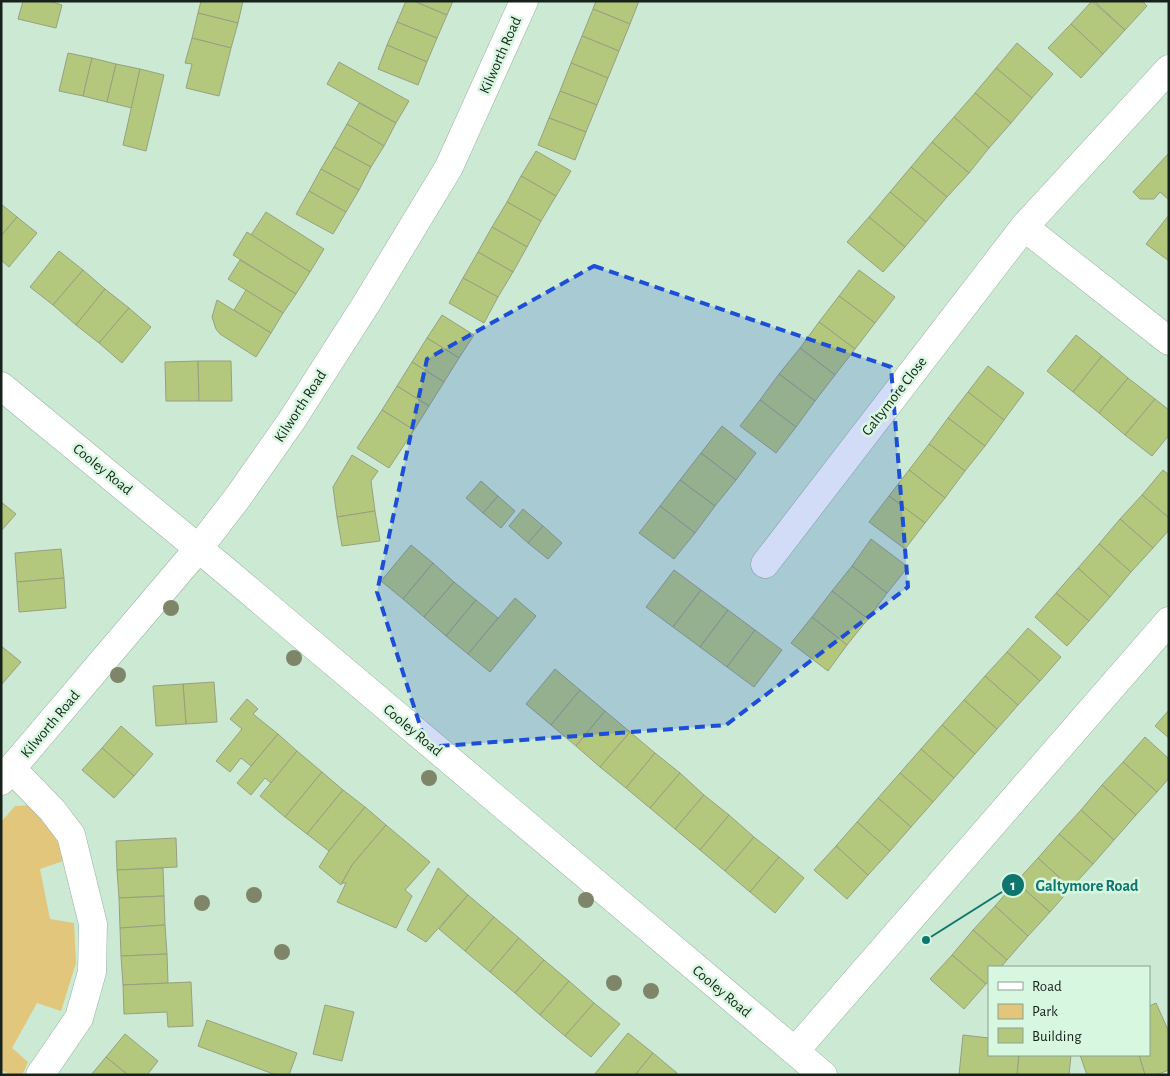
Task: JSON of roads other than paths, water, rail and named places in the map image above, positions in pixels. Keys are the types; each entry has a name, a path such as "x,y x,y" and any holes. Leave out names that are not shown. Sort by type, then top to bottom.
{"street":[{"name":"Kilworth Road","path":"40,1075 79,1018 92,972 93,924 71,835 52,810 7,775 198,549 238,497 292,420 368,301 439,184 490,80 524,1"},
{"name":"Galtymore Close","path":"765,564 1024,227 1169,69"},
{"path":"1024,227 1169,340"},
{"name":"Cooley Road","path":"1,386 198,549 823,1075"},
{"path":"795,1051 1169,621"}],"place":[{"name":"Galtymore Road","path":"926,940"}]}
